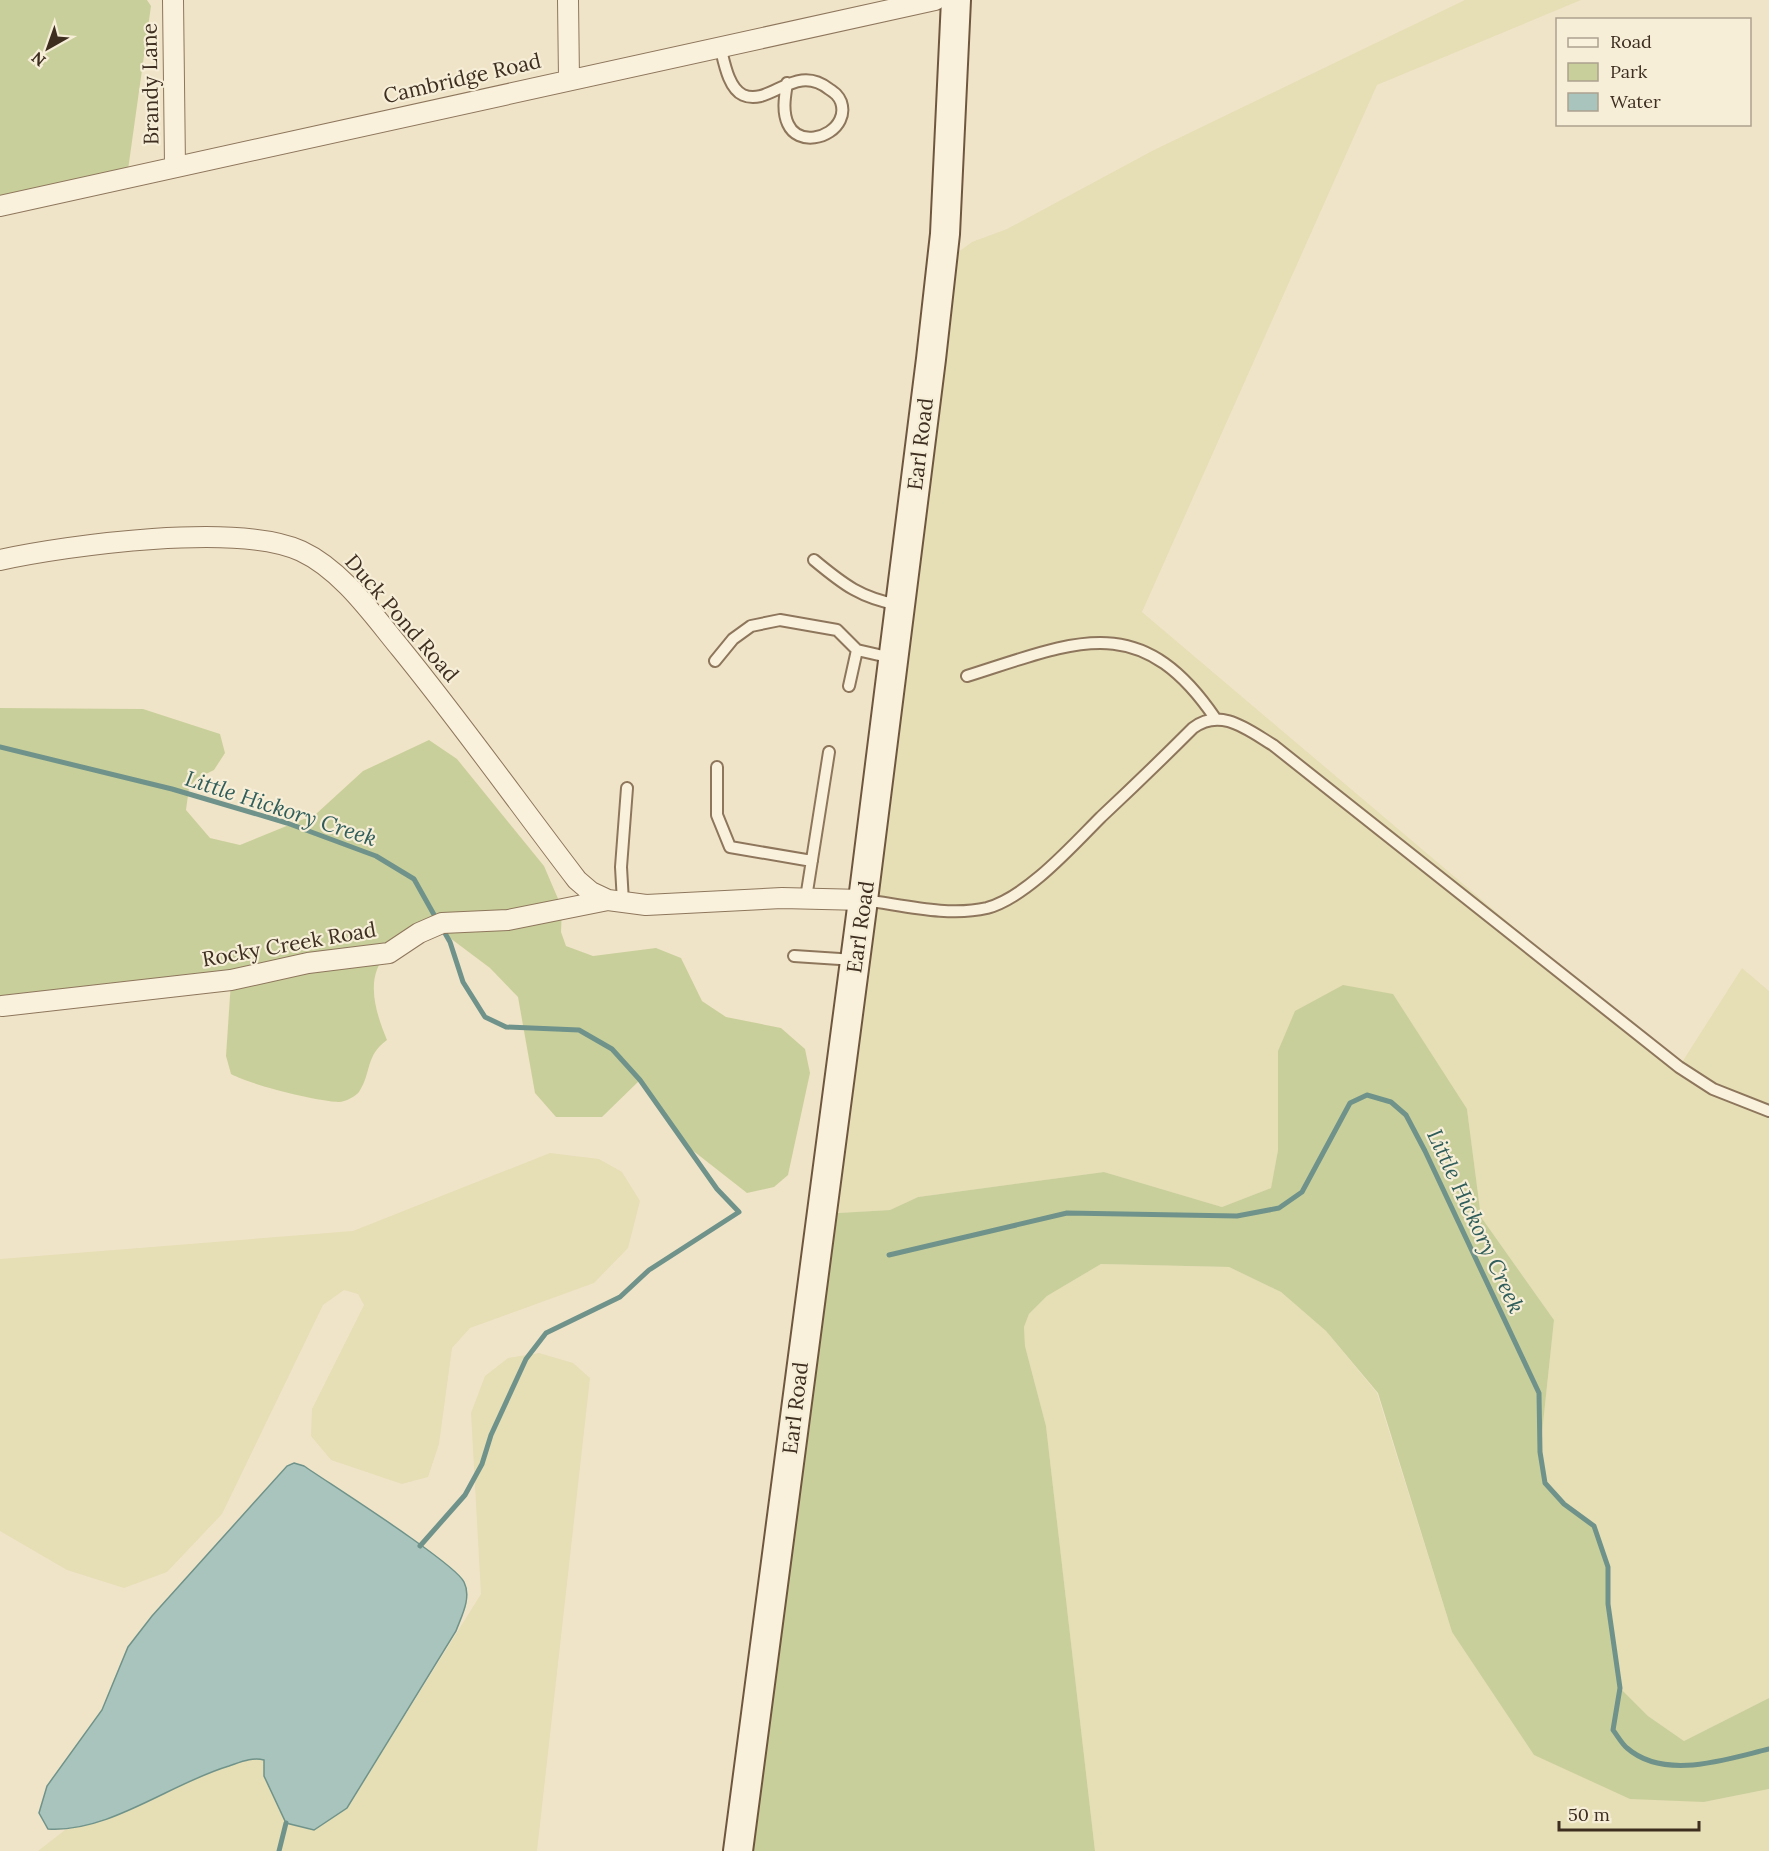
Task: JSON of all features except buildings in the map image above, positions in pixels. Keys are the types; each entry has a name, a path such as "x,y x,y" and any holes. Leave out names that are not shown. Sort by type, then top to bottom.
{"main road":[{"name":"Earl Road","path":"738,1851 864,900 945,234 956,0"}],"street":[{"name":"Brandy Lane","path":"172,0 176,166"},
{"path":"567,0 569,78"},
{"name":"Cambridge Road","path":"0,206 569,78 935,0"},
{"name":"Duck Pond Road","path":"0,561 105,544 208,538 263,541 301,551 327,568 366,607 446,704 577,880 591,891 615,901"},
{"name":"Rocky Creek Road","path":"2,1006 231,980 308,963 389,953 419,933 442,924 508,920 615,901 646,906 806,898 864,900"}],"lane":[{"path":"720,46 737,92 746,96 758,97 787,83 808,80 824,85 838,95 843,108 841,119 834,129 821,137 806,138 789,127 785,108 787,83"},
{"path":"814,560 850,590 876,601 899,605"},
{"path":"715,661 733,639 752,626 780,620 837,630 857,650 893,658"},
{"path":"967,676 1070,646 1117,644 1136,647 1168,664 1200,695 1215,718"},
{"path":"849,686 857,650"},
{"path":"864,900 958,911 988,908 1008,897 1058,860 1193,728 1215,718 1235,723 1273,745 1679,1067 1713,1089 1769,1111"},
{"path":"806,898 830,752"},
{"path":"717,767 717,815 730,847 812,861"},
{"path":"615,901 621,867 627,788"},
{"path":"794,956 855,960"}],"shaded area":[{"path":"1465,0 1581,0 1377,85 1142,612 1679,1067 1742,968 1769,991 1769,1698 1684,1741 1648,1716 1620,1688 1608,1604 1608,1567 1594,1526 1564,1504 1545,1483 1540,1452 1554,1320 1481,1217 1467,1109 1278,1051 1278,1150 1271,1188 1222,1207 1104,1172 918,1197 890,1210 821,1214 942,264 972,242 1007,229 1152,151"},
{"path":"550,1153 599,1159 622,1172 640,1201 628,1248 594,1283 470,1328 452,1348 439,1444 428,1477 402,1484 331,1460 311,1436 312,1409 364,1305 358,1294 344,1290 323,1305 222,1514 167,1572 124,1588 67,1570 0,1531 0,1259 353,1231"},
{"path":"1101,1264 1229,1267 1281,1292 1326,1331 1377,1393 1452,1632 1534,1755 1704,1802 1769,1789 1769,1851 1095,1851 1046,1426 1025,1346 1024,1327 1029,1314 1047,1296"},
{"path":"539,1353 573,1363 590,1378 537,1851 38,1851 65,1830 105,1820 202,1774 255,1758 264,1760 264,1776 347,1808 481,1594 471,1413 485,1376 508,1358"}],"green space":[{"path":"0,0 147,0 151,6 127,177 0,206"},
{"path":"0,708 143,709 220,734 225,753 214,770 196,779 189,788 186,810 210,838 240,845 316,814 363,771 429,740 457,759 544,866 562,908 561,932 566,946 593,956 656,948 681,958 702,1001 726,1017 781,1028 805,1049 810,1073 788,1175 774,1187 747,1193 687,1146 640,1080 602,1117 556,1117 535,1093 518,997 490,968 434,926 394,948 381,962 376,972 374,995 387,1040 375,1052 359,1092 341,1102 284,1092 231,1074 226,1056 231,981 0,1006"},
{"path":"1343,985 1393,994 1467,1109 1481,1217 1554,1320 1540,1452 1545,1483 1564,1504 1594,1526 1608,1567 1608,1604 1620,1688 1648,1716 1684,1741 1769,1698 1769,1789 1704,1802 1630,1799 1534,1755 1452,1632 1378,1393 1326,1331 1281,1292 1229,1267 1101,1264 1047,1296 1029,1314 1024,1327 1025,1346 1046,1426 1095,1851 738,1851 821,1214 890,1210 918,1197 1104,1172 1222,1207 1271,1188 1278,1150 1278,1051 1295,1011"}],"water":[{"path":"294,1463 304,1466 439,1558 464,1582 467,1594 456,1631 347,1808 314,1830 286,1823 264,1776 264,1760 255,1759 207,1774 117,1815 94,1823 71,1828 48,1829 39,1813 47,1786 102,1710 128,1647 152,1616 287,1466"}],"waterway":[{"name":"Little Hickory Creek","path":"0,747 172,789 287,823 376,856 414,879 437,920"},
{"path":"420,1546 465,1495 482,1464 491,1435 526,1359 546,1333 620,1297 649,1270 739,1212 717,1189 640,1080 612,1049 579,1030 506,1027 485,1017 463,982 450,942 442,928"},
{"name":"Little Hickory Creek","path":"889,1255 1067,1213 1237,1216 1279,1208 1302,1192 1350,1103 1367,1095 1391,1102 1406,1115 1425,1151 1539,1393 1540,1452 1545,1483 1564,1504 1594,1526 1608,1567 1608,1604 1620,1688 1613,1730 1627,1748 1642,1758 1659,1763 1696,1765 1769,1749"},
{"path":"279,1851 286,1823"}]}
